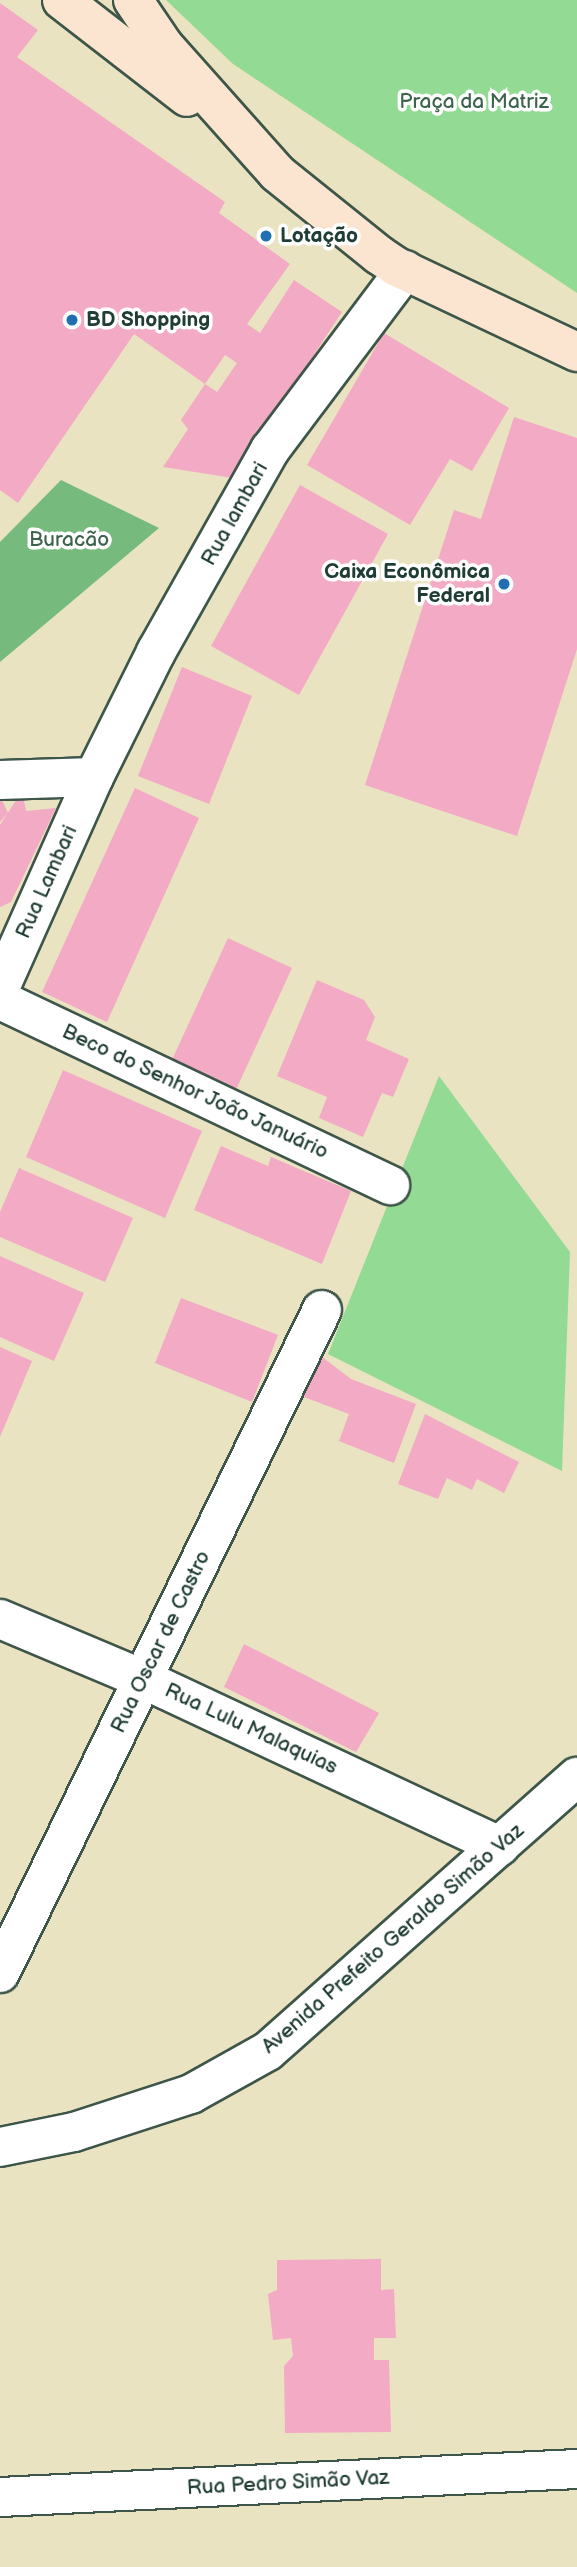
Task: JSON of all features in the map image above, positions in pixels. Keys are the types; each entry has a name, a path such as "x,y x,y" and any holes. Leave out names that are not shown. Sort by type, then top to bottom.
{"main road":[{"path":"62,0 252,147"},
{"path":"133,0 164,46 252,147 287,182 379,255 577,352"}],"street":[{"name":"Rua lambari","path":"94,777 156,652 270,450 405,270"},
{"path":"0,780 94,777"},
{"name":"Rua Lambari","path":"0,988 94,777"},
{"name":"Beco do Senhor João Januário","path":"0,1000 390,1185"},
{"name":"Rua Oscar de Castro","path":"0,1973 322,1310"},
{"name":"Rua Lulu Malaquias","path":"0,1619 144,1679 500,1846"},
{"name":"Avenida Prefeito Geraldo Simão Vaz","path":"0,2147 74,2132 191,2094 268,2051 577,1777"},
{"name":"Rua Pedro Simão Vaz","path":"0,2497 577,2469"}],"green space":[{"name":"Praça da Matriz","path":"166,0 577,0 577,293 233,64"},
{"name":"Buracão","path":"61,480 159,528 0,662 0,542"},
{"path":"439,1076 570,1252 562,1471 328,1354"}],"building":[{"path":"0,3 38,30 17,57 225,202 219,213 290,264 247,324 260,333 294,280 342,312 233,478 163,467 188,429 181,420 205,384 134,334 18,503 0,490","holes":["225,355 237,363 217,392 205,384"]},
{"path":"384,333 509,408 472,471 450,459 410,525 307,465"},
{"name":"Caixa Econômica Federal","path":"514,417 577,438 577,649 517,836 365,785 454,510 481,519"},
{"path":"300,485 388,534 299,695 211,646"},
{"path":"182,667 252,696 209,804 138,776"},
{"path":"135,788 199,818 107,1022 42,992"},
{"path":"22,791 26,811 56,808 11,902 0,907 0,825"},
{"path":"0,796 8,813 0,822"},
{"path":"228,938 292,968 235,1092 171,1062"},
{"path":"317,980 364,1000 375,1017 366,1040 409,1059 393,1097 382,1093 363,1137 319,1118 327,1097 277,1076"},
{"path":"63,1070 202,1131 165,1218 26,1157"},
{"path":"221,1146 268,1166 271,1157 351,1191 322,1264 194,1210"},
{"path":"19,1168 133,1218 105,1282 0,1237 0,1212"},
{"path":"0,1256 84,1293 54,1361 0,1337"},
{"path":"181,1298 278,1335 252,1402 155,1363"},
{"path":"0,1347 32,1361 0,1437"},
{"path":"313,1350 351,1379 416,1404 394,1463 339,1441 349,1414 296,1394"},
{"path":"425,1414 519,1462 504,1493 477,1479 472,1490 447,1478 438,1499 398,1484"},
{"path":"244,1644 379,1713 356,1752 224,1687"},
{"path":"381,2259 381,2290 394,2289 396,2338 374,2338 374,2360 389,2360 391,2432 285,2433 284,2366 293,2356 291,2338 273,2340 268,2294 277,2290 277,2260"}],"place":[{"name":"Lotação","path":"266,236"},
{"name":"BD Shopping","path":"72,320"},
{"name":"Caixa Econômica Federal","path":"504,584"}]}
